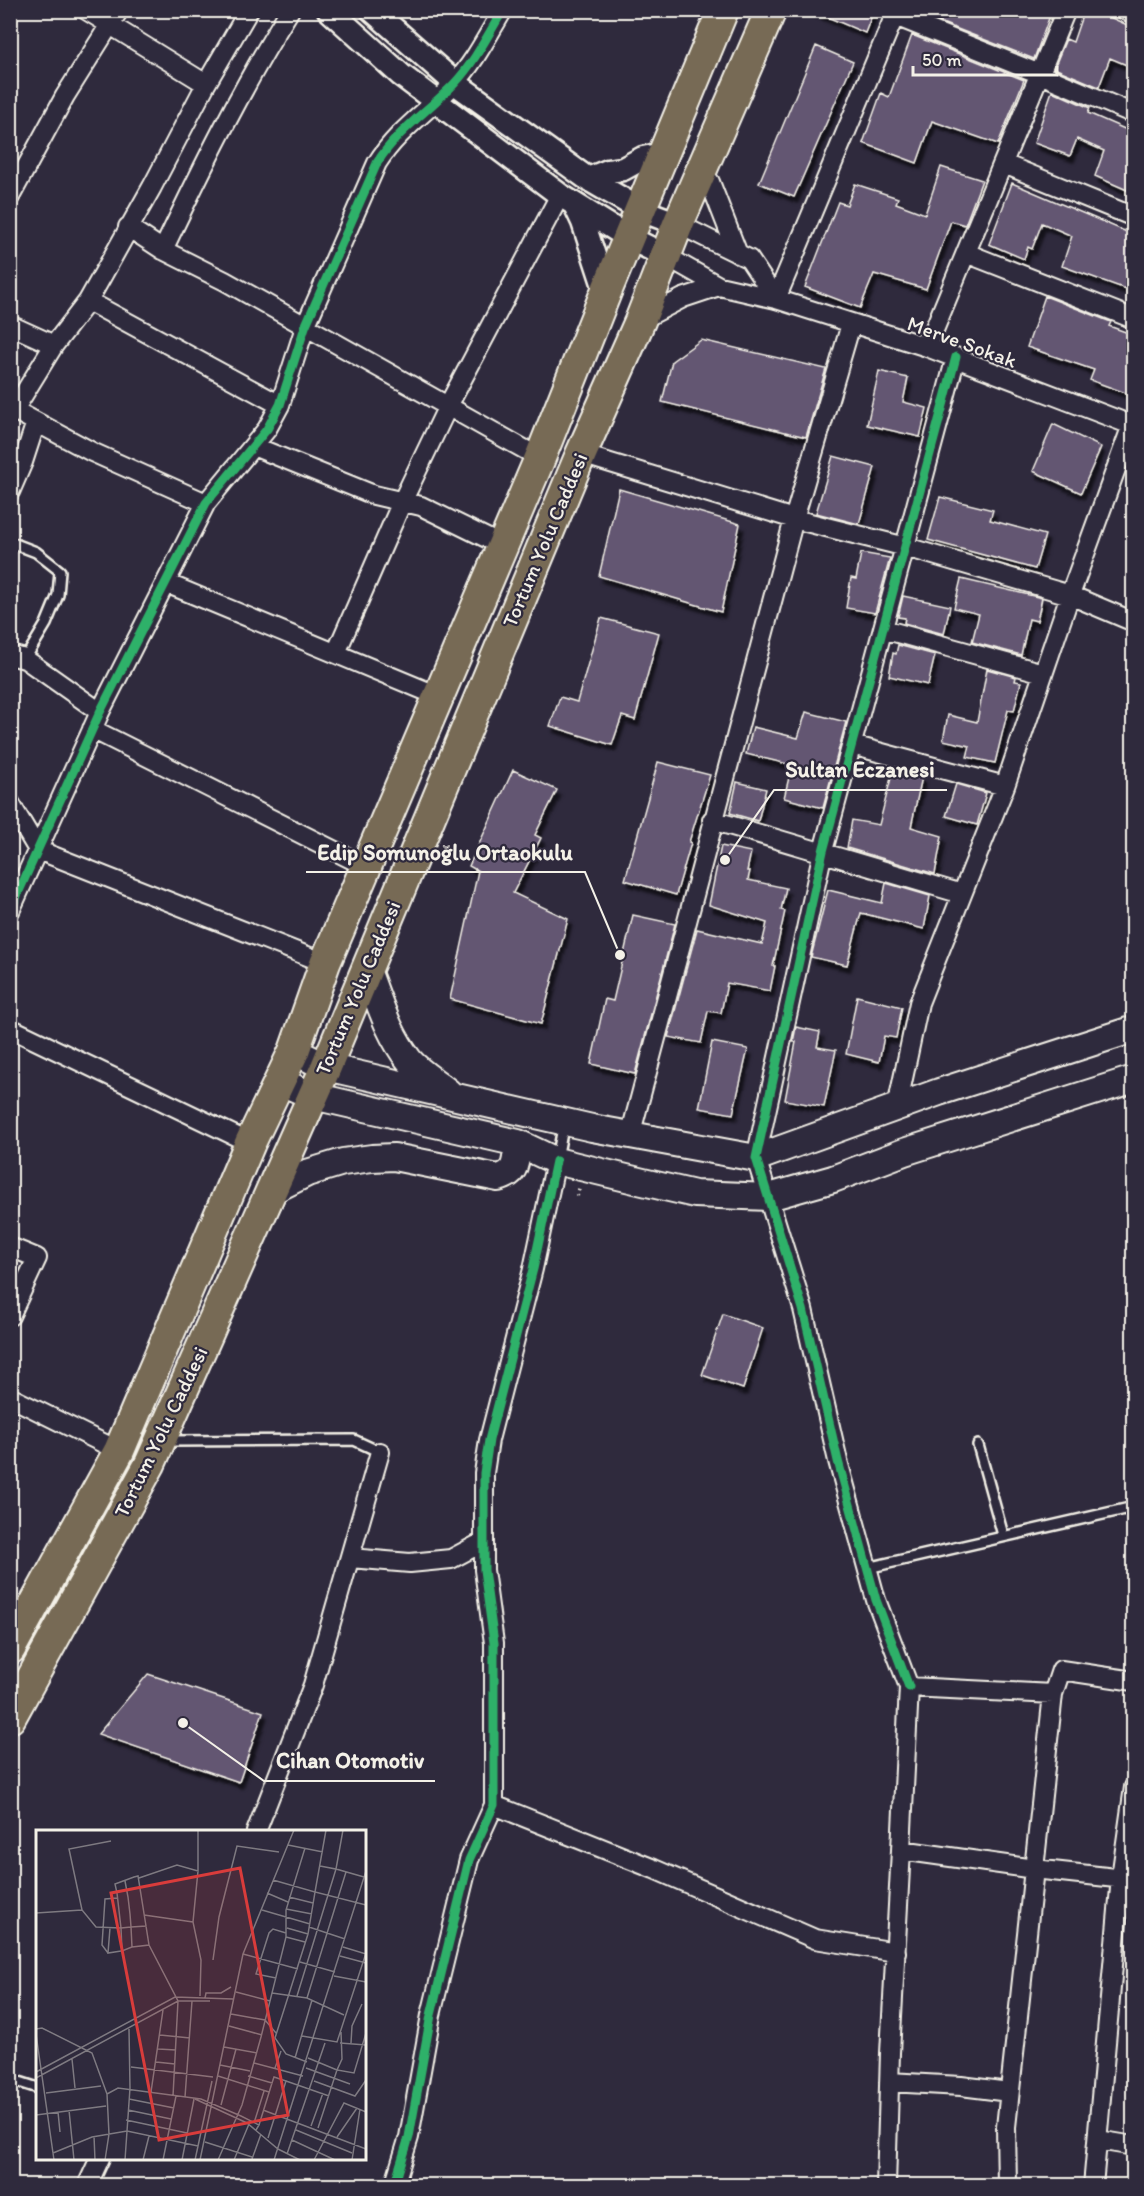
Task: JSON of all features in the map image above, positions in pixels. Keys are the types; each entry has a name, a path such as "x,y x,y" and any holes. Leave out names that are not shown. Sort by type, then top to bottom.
{"highway":[{"name":"Tortum Yolu Caddesi","path":"10,1649 119,1451 250,1143 294,1051 325,963 540,458 723,10"},
{"name":"Tortum Yolu Caddesi","path":"10,1718 161,1441 326,1067 581,454 640,321 678,224 771,10"}],"main road":[{"path":"366,968 388,1028 410,1062 453,1096"},
{"path":"294,1051 326,1067 630,1136 756,1158 897,1107 1134,1029"},
{"path":"279,1081 313,1096 518,1143 556,1161 695,1194 769,1197 833,1179 904,1152 1134,1079"},
{"path":"271,1191 307,1173 343,1162 372,1158 394,1157 498,1178 508,1176 514,1170 518,1143"}],"street":[{"path":"86,10 115,18 206,84"},
{"path":"206,503 92,452 12,409 54,345 88,301 152,188 206,84 249,10"},
{"path":"163,250 209,153 268,45 290,10"},
{"path":"372,10 455,83 588,179 641,210 678,224 749,259 776,299"},
{"path":"10,911 100,712 206,503 267,429 279,405 305,327 377,163 387,146 402,130 455,83 469,65 503,10"},
{"path":"927,347 1066,10"},
{"path":"1125,10 1134,14"},
{"path":"330,11 401,75 568,200 629,237 719,286"},
{"path":"776,299 896,13 1134,114"},
{"path":"10,197 65,96 115,18"},
{"path":"588,179 623,168 643,158 663,154"},
{"path":"1004,165 1134,217"},
{"path":"702,170 710,182 738,254"},
{"path":"568,200 583,222 606,292"},
{"path":"336,653 402,502 448,406 568,200"},
{"path":"128,227 163,250 225,281 540,458"},
{"path":"966,253 1134,320"},
{"path":"640,321 683,298 719,286"},
{"name":"Merve Sokak","path":"719,286 776,299 927,347 1133,426"},
{"path":"88,301 279,405"},
{"path":"630,1136 712,820 794,519 851,324"},
{"path":"10,325 54,345"},
{"path":"886,2186 909,1687 876,1600 838,1461 802,1309 756,1158 823,851 956,357"},
{"path":"10,492 36,422"},
{"path":"897,1107 920,1003 1005,786 1070,595 1133,426"},
{"path":"253,446 374,495 421,506 503,546"},
{"path":"581,454 794,519 906,547 1070,595 1134,622"},
{"path":"166,583 438,696"},
{"path":"883,629 1043,673"},
{"path":"18,657 100,712"},
{"path":"92,729 365,866"},
{"path":"852,745 1005,786"},
{"path":"10,803 38,850 325,963"},
{"path":"712,820 962,894"},
{"path":"10,1028 250,1143"},
{"path":"394,2186 409,2137 431,2015 469,1860 494,1805 494,1643 484,1570 484,1473 489,1440 533,1269 556,1161"},
{"path":"10,1247 37,1258 10,1316"},
{"path":"10,1397 119,1451"},
{"path":"257,1830 313,1685 380,1452"},
{"path":"350,1558 410,1563 451,1559 483,1542"},
{"path":"1007,2186 1006,2127 1009,2092 1053,1694 1061,1670 1134,1681"},
{"path":"909,1687 1053,1694"},
{"path":"1093,2186 1127,1879 1134,1787"},
{"path":"494,1805 654,1869 815,1939 896,1952"},
{"path":"901,1850 1034,1869 1127,1879"},
{"path":"889,2082 961,2086 1009,2092"},
{"path":"1098,2140 1134,2146"},
{"path":"87,2186 99,2160"}],"lane":[{"path":"10,542 36,552 60,571 58,595 46,624 18,657"},
{"path":"556,1161 564,1122"},
{"path":"161,1441 354,1440 380,1452"},
{"path":"978,1445 1003,1535"},
{"path":"867,1568 1003,1535 1134,1508"},
{"path":"10,2079 36,2087"}],"building":[{"path":"811,10 874,10 865,33"},
{"path":"921,10 1052,10 1034,59 919,14"},
{"path":"1084,10 1094,10 1134,28 1134,68 1110,58 1099,87 1054,68 1066,39 1073,42"},
{"path":"912,35 1024,80 998,144 932,121 917,163 863,143 881,93 889,97"},
{"path":"816,46 853,62 794,197 759,183"},
{"path":"1052,91 1090,108 1088,113 1134,133 1134,193 1095,176 1104,151 1077,139 1070,156 1034,143"},
{"path":"941,167 982,180 965,225 951,221 926,289 874,274 860,308 805,287 838,202 847,205 855,184 898,198 896,203 925,214"},
{"path":"1012,183 1134,235 1134,292 1062,266 1072,236 1042,223 1032,249 1028,247 1024,259 989,244"},
{"path":"1045,296 1111,322 1109,326 1134,335 1134,396 1090,380 1094,370 1027,347"},
{"path":"701,340 826,369 806,437 662,402 672,361"},
{"path":"879,371 908,378 903,402 927,408 920,437 867,425"},
{"path":"1053,424 1101,447 1081,493 1033,471"},
{"path":"833,456 875,467 859,524 816,513"},
{"path":"619,489 740,524 721,612 599,576"},
{"path":"940,497 993,510 990,520 1045,535 1035,569 928,540"},
{"path":"861,553 890,558 875,613 846,608 851,578 856,579"},
{"path":"961,579 1042,598 1037,621 1029,619 1021,655 972,642 979,614 954,608"},
{"path":"903,596 950,606 944,634 904,623 905,618 898,617"},
{"path":"601,618 659,633 635,720 622,716 612,745 550,726 560,697 577,702"},
{"path":"898,645 935,655 928,685 889,676 893,653 896,654"},
{"path":"987,669 1016,677 1015,681 1021,682 1014,711 1008,710 995,763 967,757 970,746 943,740 948,715 977,722"},
{"path":"806,712 846,722 823,808 784,798 792,765 746,754 753,727 798,738"},
{"path":"658,762 710,775 689,842 691,843 676,895 625,880"},
{"path":"513,770 557,790 535,835 541,838 513,893 568,919 541,1024 450,999 478,871 469,866"},
{"path":"893,770 922,777 911,827 942,836 935,874 847,848 852,820 879,825"},
{"path":"737,782 766,789 758,821 730,813"},
{"path":"956,784 986,793 977,825 946,816"},
{"path":"721,846 751,852 747,871 750,871 748,880 786,888 781,910 785,911 770,991 727,983 721,1013 708,1011 701,1043 668,1037 697,929 762,944 767,923 709,905"},
{"path":"886,883 930,896 924,929 861,913 847,965 811,957 828,890 882,903"},
{"path":"633,915 675,924 635,1074 591,1064 605,999 613,1001"},
{"path":"857,996 902,1007 896,1038 884,1036 879,1062 846,1054"},
{"path":"796,1027 820,1032 817,1047 836,1050 824,1107 785,1100 796,1042 793,1042"},
{"path":"712,1042 748,1049 733,1114 699,1108"},
{"path":"723,1314 763,1328 743,1389 702,1375"},
{"path":"148,1674 263,1712 239,1782 98,1734"}],"cycle path":[{"path":"10,911 100,712 206,503 267,429 280,405 305,327 377,163 403,131 461,76 503,10"},
{"path":"909,1687 876,1600 838,1461 803,1309 756,1158 823,851 956,357"},
{"path":"394,2186 409,2137 431,2015 469,1860 494,1805 494,1643 484,1570 484,1473 489,1440 533,1269 556,1161"}],"place":[{"name":"Sultan Eczanesi","path":"725,860"},
{"name":"Edip Somunoğlu Ortaokulu","path":"620,955"},
{"name":"Cihan Otomotiv","path":"183,1723"}]}
